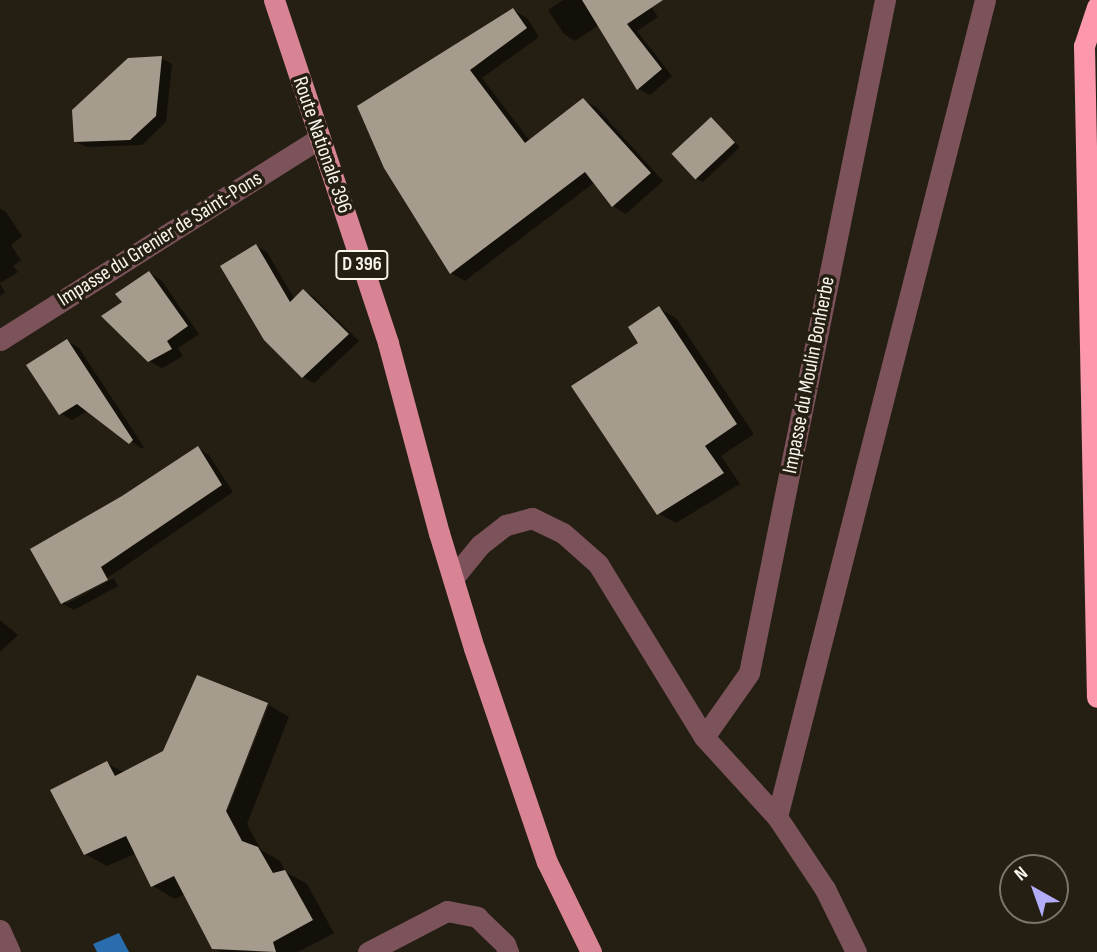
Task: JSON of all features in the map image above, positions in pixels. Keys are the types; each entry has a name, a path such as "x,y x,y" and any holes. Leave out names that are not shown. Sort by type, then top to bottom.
{"highway":[{"path":"1097,7 1084,46 1097,697"}],"main road":[{"name":"Route Nationale 396","path":"274,0 388,342 453,578"},
{"name":"D 396","path":"453,578 547,862 591,952"}],"street":[{"name":"Impasse du Moulin Bonherbe","path":"704,737 749,673 885,0"},
{"path":"777,817 985,0"},
{"name":"Impasse du Grenier de Saint-Pons","path":"0,341 320,138"},
{"path":"453,578 481,545 506,525 532,518 563,533 598,564 704,737 777,817 825,889 856,952"},
{"path":"368,952 447,911 477,917 505,944 508,952"},
{"path":"0,930 10,952"}],"water":[{"path":"119,933 129,952 97,952 93,944"}],"building":[{"path":"582,0 663,0 627,24 662,69 637,90"},
{"path":"513,8 527,28 470,70 525,143 583,98 651,173 612,207 585,172 450,274 384,168 357,106"},
{"path":"162,56 156,116 130,140 74,142 72,110 128,58"},
{"path":"711,117 735,143 695,179 672,154"},
{"path":"256,244 290,302 303,289 349,334 302,378 264,340 220,266"},
{"path":"149,271 188,326 167,341 172,349 148,362 101,316 122,302 115,294"},
{"path":"659,306 737,424 705,446 724,473 657,515 571,386 638,343 628,327"},
{"path":"67,339 133,440 129,444 77,404 59,415 26,365"},
{"path":"198,446 222,485 101,567 108,580 61,604 30,549 122,496"},
{"path":"197,675 268,703 226,811 242,841 258,847 273,873 285,870 313,920 273,942 276,952 212,949 174,876 151,887 126,836 84,855 50,790 107,761 115,776 163,751"}]}
